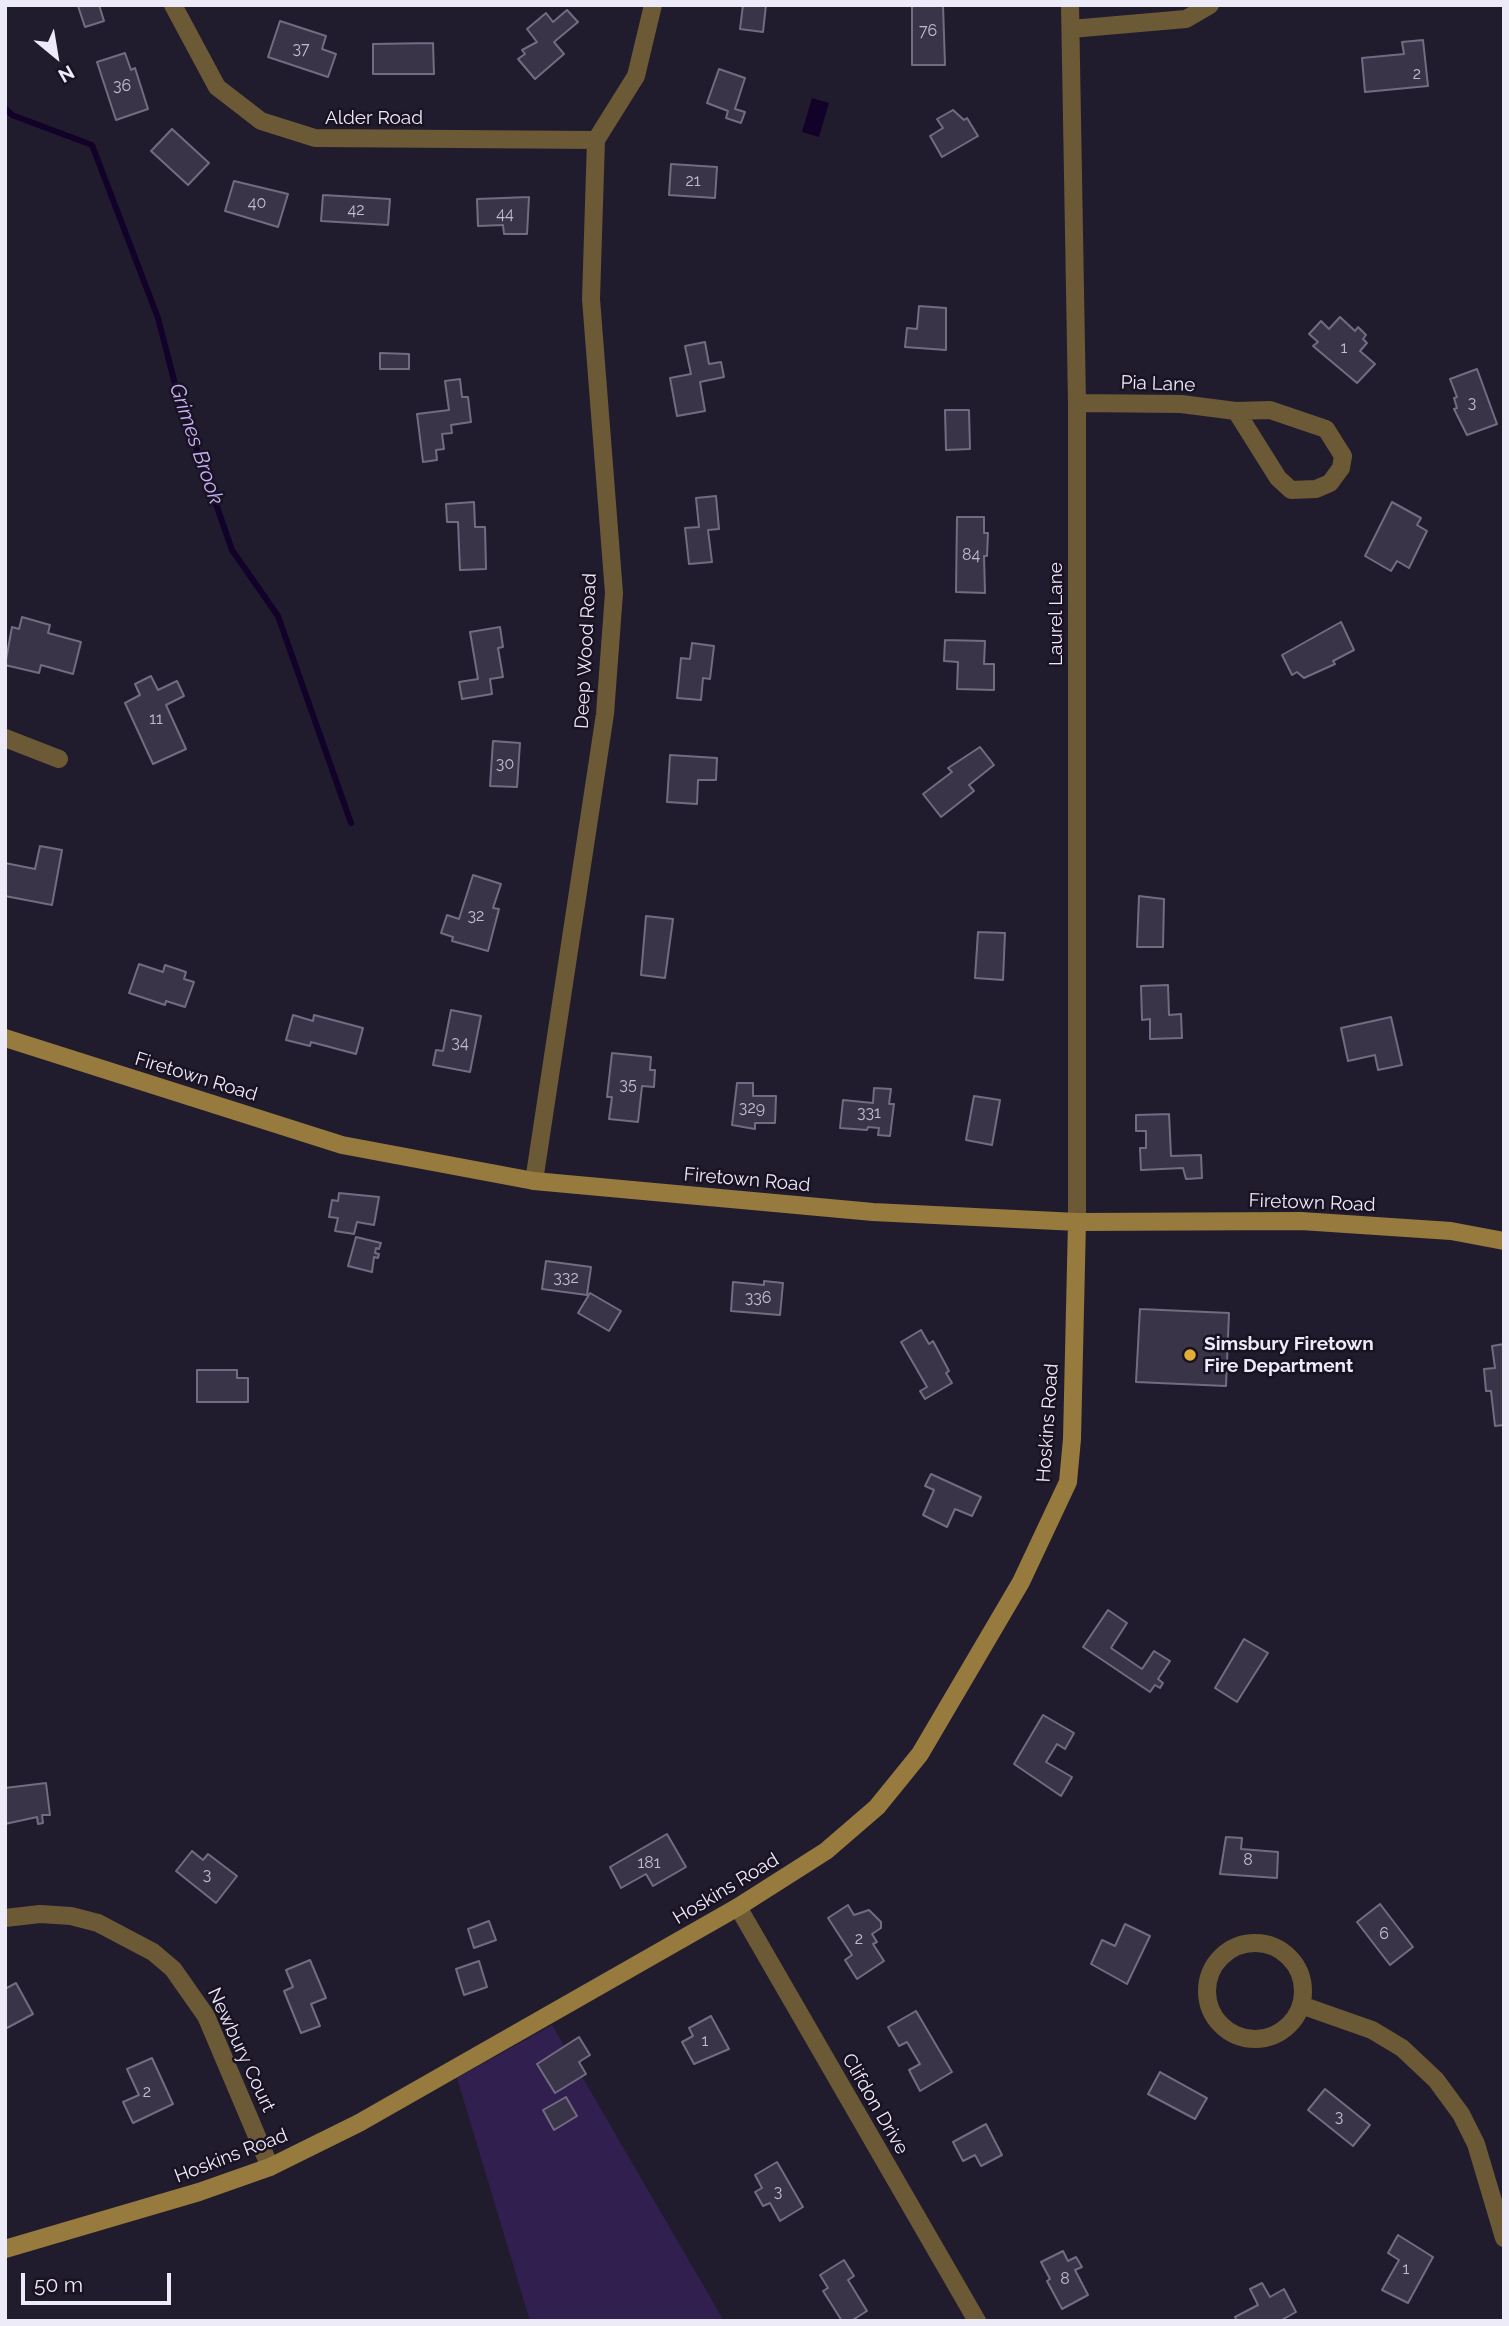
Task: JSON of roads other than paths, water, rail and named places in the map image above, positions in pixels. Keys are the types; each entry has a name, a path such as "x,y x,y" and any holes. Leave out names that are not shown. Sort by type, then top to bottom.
{"street":[{"name":"Alder Road","path":"173,5 217,87 261,121 316,138 596,140"},
{"path":"596,140 636,76 653,5"},
{"name":"Laurel Lane","path":"1070,5 1077,403 1077,1222"},
{"path":"1071,29 1186,19 1209,5"},
{"name":"Deep Wood Road","path":"534,1181 605,715 614,593 591,299 596,140"},
{"name":"Pia Lane","path":"1077,403 1181,404 1236,411 1270,410 1315,423 1336,441 1343,456 1340,468 1330,483 1316,489 1291,490 1278,478 1236,411"},
{"path":"5,738 59,759"},
{"name":"Firetown Road","path":"5,1038 342,1144 534,1181 873,1212 1077,1222 1301,1220 1451,1231 1504,1241"},
{"name":"Hoskins Road","path":"5,2249 199,2192 270,2167 371,2117 738,1907 826,1851 877,1807 920,1754 1021,1581 1060,1504 1068,1482 1072,1439 1077,1222"},
{"name":"Clifdon Drive","path":"738,1907 977,2321"},
{"name":"Newbury Court","path":"5,1918 40,1914 71,1916 98,1923 153,1952 173,1969 206,2016 270,2167"},
{"path":"1245,1944 1268,1944 1293,1961 1302,1982 1301,2005 1294,2021 1282,2032 1266,2039 1249,2040 1233,2035 1220,2025 1210,2011 1206,1995 1208,1980 1214,1965 1224,1954 1245,1944"},
{"path":"1301,2005 1372,2030 1402,2048 1436,2080 1461,2114 1496,2178 1504,2238"}],"waterway":[{"name":"Grimes Brook","path":"5,108 12,115 92,145 158,318 177,392 232,550 278,616 351,823"}],"place":[{"name":"Simsbury Firetown Fire Department","path":"1190,1355"}]}
